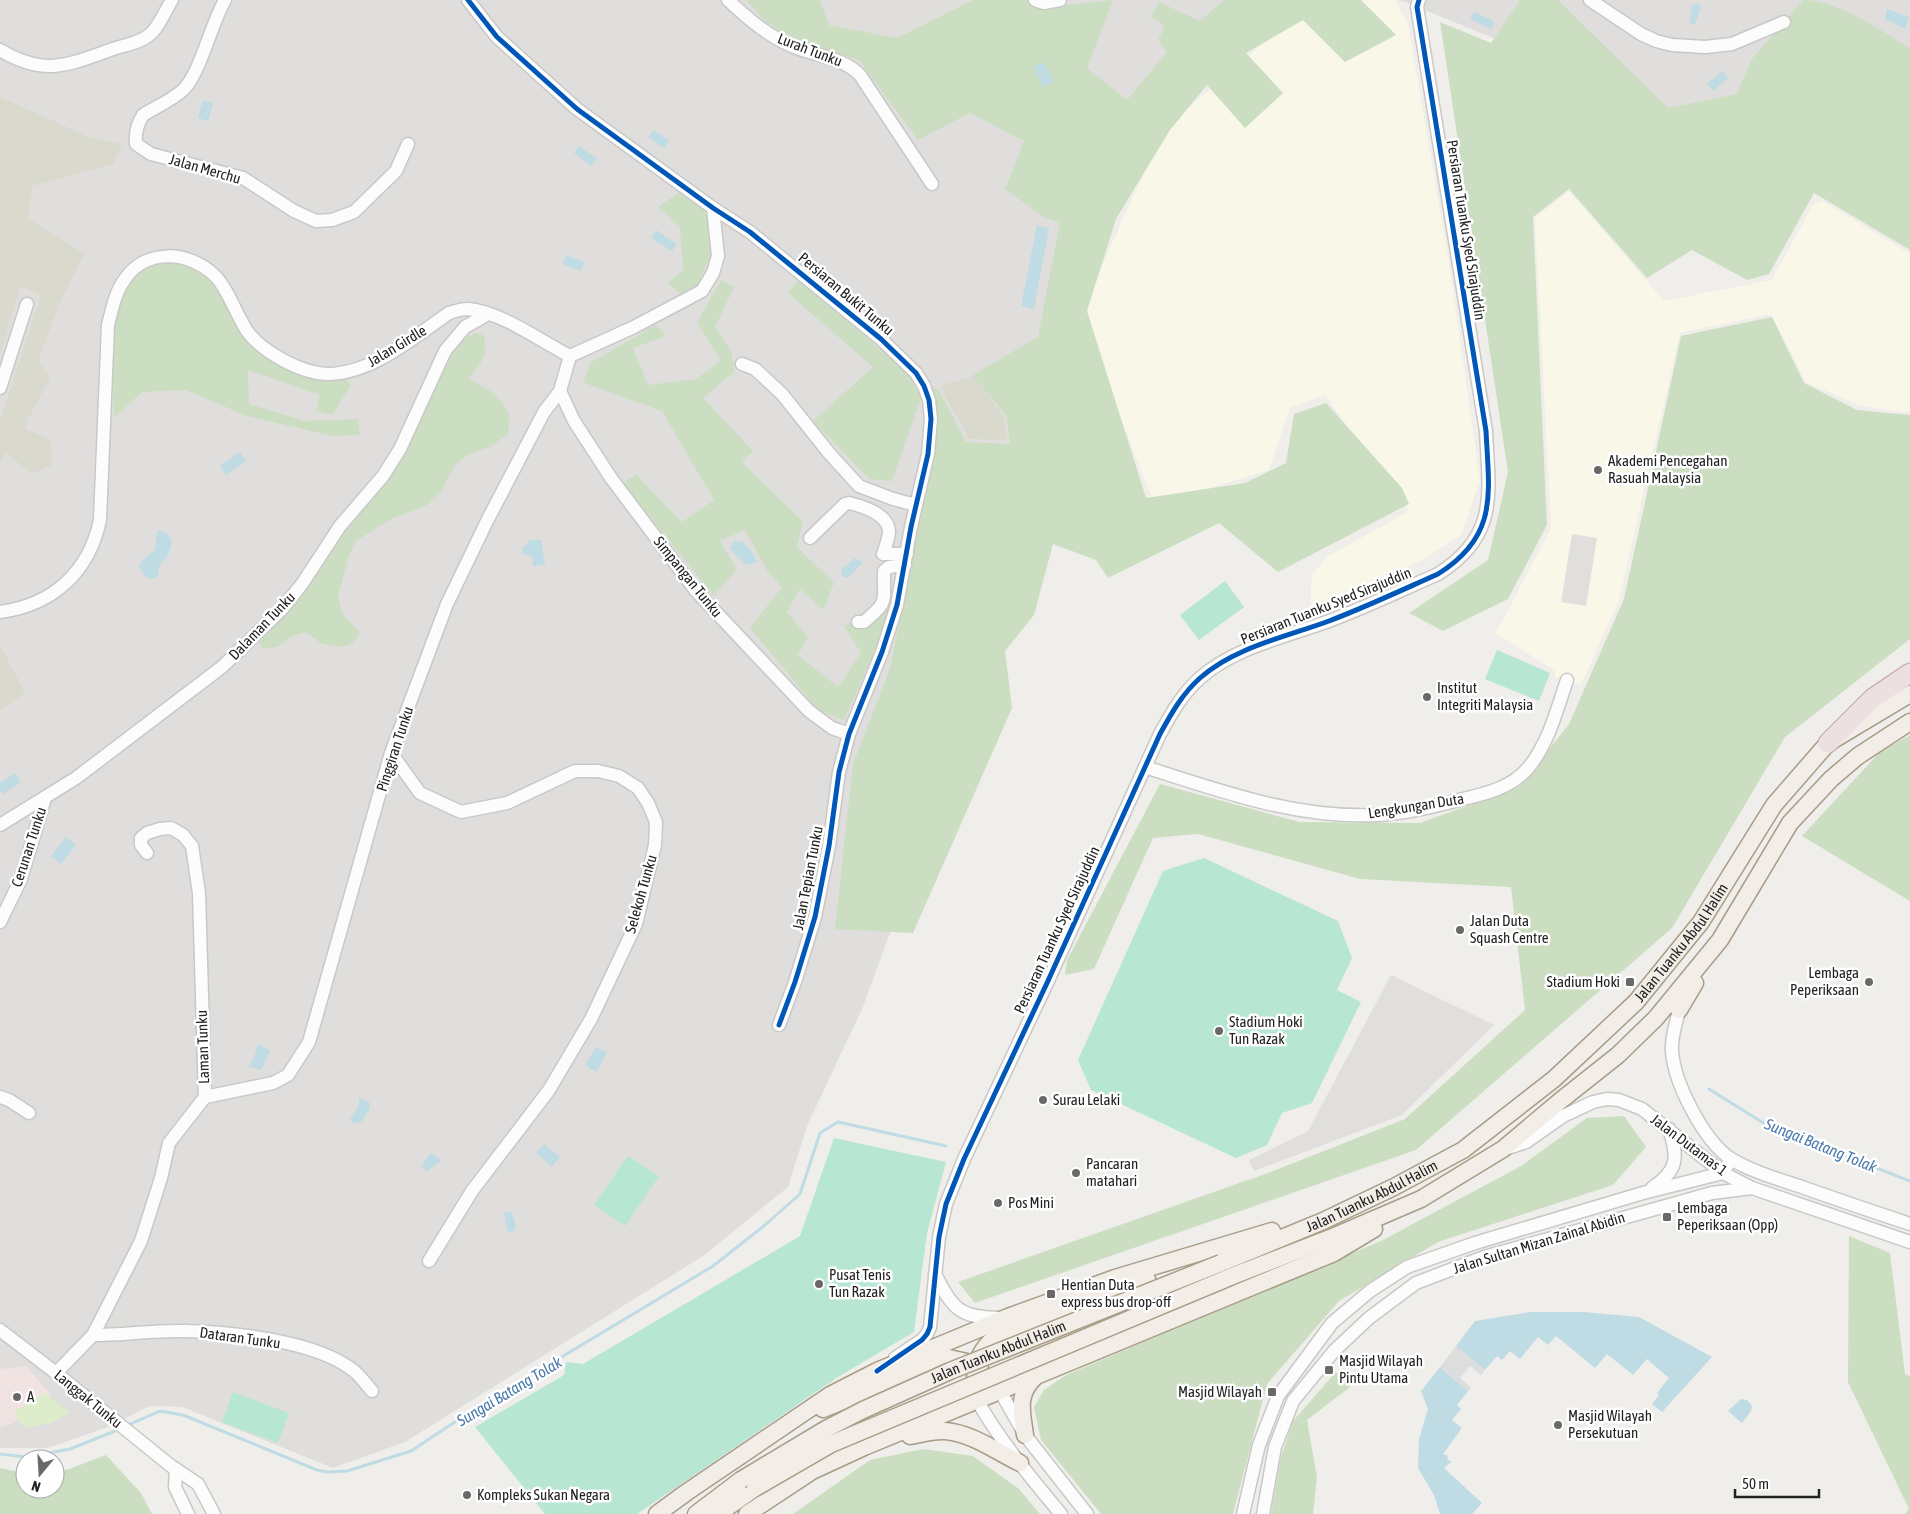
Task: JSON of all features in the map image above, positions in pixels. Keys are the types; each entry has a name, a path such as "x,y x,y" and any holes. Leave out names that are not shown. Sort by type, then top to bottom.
{"highway":[{"path":"1828,743 1873,698 1910,673"}],"main road":[{"name":"Jalan Tuanku Abdul Halim","path":"719,1513 748,1484 826,1429 863,1410 950,1371 1323,1221 1394,1187 1463,1150 1554,1079 1636,1002 1701,922 1774,805 1828,743 1910,694"},
{"name":"Jalan Tuanku Abdul Halim","path":"696,1514 748,1484 831,1444 1230,1277 1322,1242 1421,1199 1503,1150 1618,1055 1656,1018 1720,940 1790,823 1831,779 1858,756 1910,722"},
{"path":"1679,1010 1720,940"},
{"path":"978,1400 974,1380 977,1363 979,1356 992,1340 1038,1320 1394,1187"},
{"path":"747,1514 812,1471 864,1447 1334,1253 1421,1199"},
{"name":"Jalan Tuanku Abdul Halim","path":"657,1514 830,1394 880,1378 1008,1317 1115,1278 1272,1231"},
{"path":"1038,1320 1023,1339 1026,1353 1033,1360 1065,1364"},
{"path":"880,1378 950,1358 977,1363 991,1376 1000,1391"},
{"path":"1025,1435 1021,1408 1022,1398 1027,1386 1035,1377"},
{"path":"880,1378 913,1385 922,1392 925,1405 922,1414 916,1422 904,1431"},
{"path":"864,1447 929,1432 944,1431 978,1442 1020,1463"},
{"path":"666,1514 687,1492"}],"street":[{"path":"0,50 16,60 35,65 50,67 68,64 149,36 172,0"},
{"name":"Jalan Merchu","path":"225,0 189,81 183,90 143,115 140,119 135,134 136,144 143,150 151,154 243,178 294,211 316,221 332,220 354,212 396,171 408,144"},
{"name":"Persiaran Bukit Tunku","path":"468,0 497,37 578,109 784,258 882,339 916,373 924,386 931,420 928,454 897,605 882,652 848,734"},
{"name":"Lurah Tunku","path":"728,0 746,18 768,34 795,47 845,63 854,68 932,184"},
{"path":"1035,0 1044,3 1060,0"},
{"name":"Persiaran Tuanku Syed Sirajuddin","path":"880,1378 928,1334 938,1237 946,1204 964,1159 1051,974 1160,734 1176,705 1200,678 1253,647 1342,616 1438,574 1451,566 1466,550 1476,538 1484,522 1489,485 1486,431 1417,7 1419,0"},
{"path":"1590,0 1642,34 1656,41 1672,45 1705,47 1732,44 1784,22"},
{"path":"570,356 634,327 702,291 713,273 718,256 714,208"},
{"name":"Jalan Girdle","path":"0,612 39,601 56,591 76,573 86,560 96,538 100,520 108,325 114,302 124,280 132,270 146,261 158,256 180,256 202,265 216,276 247,332 273,355 301,368 328,374 354,370 381,359 449,313 467,309 488,314 570,356"},
{"path":"0,388 27,304"},
{"name":"Dalaman Tunku","path":"0,825 76,778 222,667 282,608 302,584 340,526 383,476 400,448 445,351 465,327 488,314"},
{"name":"Pinggiran Tunku","path":"205,1097 273,1083 288,1075 309,1042 391,753 447,604 487,521 544,412 560,390 570,356"},
{"path":"742,364 755,369 782,394 829,453 859,486 893,499 916,505"},
{"name":"Simpangan Tunku","path":"560,390 574,420 611,478 696,591 809,711 832,728 848,734"},
{"path":"810,538 845,504 849,503 880,515 887,525 889,531 883,554 884,597 881,607 864,622 858,622"},
{"path":"883,554 906,560"},
{"path":"884,571 906,560"},
{"name":"Lengkungan Duta","path":"1146,766 1224,792 1298,810 1337,815 1378,815 1436,806 1487,793 1511,784 1529,767 1548,735 1566,680"},
{"name":"Jalan Tepian Tunku","path":"780,1025 815,917 839,772 848,734"},
{"name":"Selekoh Tunku","path":"391,753 420,793 461,812 507,803 575,771 598,771 619,776 638,788 648,803 656,822 656,845 636,924 591,1019 549,1090 472,1191 429,1261"},
{"name":"Cerunan Tunku","path":"0,922 21,879 45,798"},
{"name":"Laman Tunku","path":"56,1373 93,1335 141,1242 161,1178 169,1143 205,1097 199,893 192,846 183,835 171,828 160,829 141,838 141,844 147,853"},
{"name":"Jalan Dutamas 1","path":"1679,1010 1672,1036 1674,1069 1679,1083 1708,1136 1731,1158 1760,1173 1910,1224"},
{"path":"0,1097 9,1100 29,1113"},
{"name":"Jalan Dutamas 1","path":"1503,1150 1526,1142 1562,1116 1593,1102 1607,1099 1631,1104 1642,1109 1669,1129 1724,1173 1752,1188 1910,1242"},
{"path":"1643,1194 1664,1180 1676,1156 1676,1148 1669,1129"},
{"path":"1724,1173 1731,1158"},
{"name":"Jalan Sultan Mizan Zainal Abidin","path":"1243,1514 1259,1445 1278,1396 1332,1323 1370,1291 1407,1267 1475,1243 1643,1194 1724,1173"},
{"path":"1752,1188 1760,1173"},
{"name":"Jalan Sultan Mizan Zainal Abidin","path":"1262,1514 1275,1447 1293,1401 1341,1344 1369,1318 1416,1283 1484,1257 1712,1193 1752,1188"},
{"path":"935,1274 949,1300 961,1311 972,1316 1008,1317"},
{"name":"Langgak Tunku","path":"0,1330 176,1469 198,1484 214,1514"},
{"name":"Dataran Tunku","path":"93,1335 184,1331 234,1334 274,1340 331,1358 354,1371 372,1391"},
{"path":"1000,1391 1025,1435 1087,1514"},
{"path":"978,1400 985,1414 1020,1463 1061,1514"},
{"path":"176,1469 175,1487 188,1514"}],"shaded area":[{"path":"0,0 1251,0 1097,220 1045,513 862,1009 807,1126 788,1187 703,1256 405,1442 333,1468 182,1407 150,1406 105,1428 48,1448 0,1448"},
{"path":"1395,0 1408,24 1449,263 1480,480 1461,535 1419,562 1310,606 1312,575 1327,557 1409,511 1325,395 1290,407 1269,470 1155,505 1080,315 1163,130 1312,1"},
{"path":"1400,0 1910,0 1910,177 1678,113"},
{"path":"0,97 91,138 122,144 113,164 32,186 28,218 84,254 59,305 38,361 50,378 28,419 26,429 51,440 52,465 32,474 5,452 0,464 0,421 41,295 21,286 0,353"},
{"name":"Akademi Pencegahan Rasuah Malaysia","path":"1569,191 1664,301 1772,280 1812,206 1822,201 1910,254 1910,411 1900,412 1859,405 1806,382 1771,314 1680,333 1619,600 1581,685 1555,677 1555,671 1496,633 1551,528 1535,218"},
{"path":"975,376 1003,416 1007,440 968,439 963,426 944,395 942,385"},
{"path":"1572,534 1597,538 1586,606 1561,602"},
{"path":"0,645 25,693 0,710"},
{"path":"1391,975 1494,1025 1402,1115 1254,1171 1249,1160 1308,1131"},
{"path":"26,1366 51,1395 12,1424 0,1427 0,1369"}],"green space":[{"path":"746,0 820,0 829,25 897,38 973,0 1026,0 1040,8 1113,0 1087,68 1127,100 1167,52 1158,40 1165,26 1151,16 1159,2 1200,21 1224,0 1361,0 1396,35 1345,62 1303,20 1246,53 1283,93 1245,128 1207,85 1170,130 1116,219 1087,311 1146,498 1245,483 1286,463 1294,414 1326,403 1402,488 1409,504 1278,572 1219,523 1108,578 1096,560 1053,544 1034,615 1005,651 1012,708 913,933 835,929 853,764 890,668 939,422 929,387 938,389 966,442 1010,444 1007,417 973,375 1038,337 1060,222 1045,218 1005,189 1024,141 970,113 918,140 859,60 802,43 766,22"},
{"path":"1520,0 1558,0 1668,108 1737,94 1751,60 1803,0 1816,1 1844,11 1910,48 1910,250 1814,193 1769,274 1747,280 1692,250 1647,278 1569,189 1533,217 1547,525 1508,599 1443,631 1409,613 1488,560 1508,472 1440,22 1491,43"},
{"path":"681,191 708,213 710,256 698,284 681,294 668,283 683,270 680,227 658,207"},
{"path":"167,260 200,269 214,285 253,346 345,378 351,385 332,415 316,411 320,395 248,370 249,404 305,421 358,419 360,435 332,436 247,416 185,390 142,392 114,418 113,338 121,298 130,282 142,269"},
{"path":"721,280 734,287 715,327 731,351 735,371 703,398 753,451 742,462 803,522 797,547 834,583 823,610 800,589 787,612 808,637 798,655 838,687 861,653 844,626 890,600 886,625 844,720 819,711 750,628 782,587 768,572 745,530 720,541 737,569 714,596 622,483 636,475 682,522 714,500 662,411 584,383 590,363 656,325 666,336 633,348 648,385 696,379 721,360 697,323"},
{"path":"799,280 906,371 921,398 892,481 869,479 813,421 873,367 788,293"},
{"path":"1772,317 1804,383 1857,410 1910,415 1910,639 1785,737 1672,928 1416,1150 975,1303 958,1282 1268,1173 1405,1119 1525,1010 1511,887 1360,879 1198,834 1153,838 1094,969 1065,975 1067,960 1160,784 1299,822 1420,823 1519,787 1569,724 1624,599 1681,336"},
{"path":"475,333 483,335 485,348 483,359 468,379 486,388 502,402 509,415 508,434 490,447 469,454 454,466 441,492 427,505 391,519 356,541 348,558 338,597 342,613 360,633 353,643 342,647 322,644 307,633 301,633 291,637 277,647 263,648 256,638 357,515 453,346"},
{"path":"1225,581 1244,607 1199,640 1180,615"},
{"path":"1497,650 1550,673 1539,701 1485,679"},
{"path":"1910,735 1910,901 1802,836 1879,753"},
{"name":"Stadium Hoki Tun Razak","path":"1204,858 1338,921 1352,958 1337,990 1361,1002 1312,1103 1282,1113 1267,1145 1236,1158 1091,1090 1078,1060 1163,871"},
{"path":"1624,1116 1646,1147 1613,1185 1438,1242 1339,1301 1267,1384 1233,1514 1101,1514 1041,1440 1034,1407 1044,1390 1066,1375 1383,1240 1521,1166 1587,1118"},
{"name":"Pusat Tenis Tun Razak","path":"834,1138 946,1162 927,1233 914,1332 838,1377 637,1514 545,1514 475,1427 564,1375 566,1362 583,1364 800,1236"},
{"path":"628,1156 659,1176 625,1226 594,1205"},
{"path":"1849,1236 1890,1253 1905,1374 1910,1376 1910,1514 1905,1514 1909,1509 1848,1382"},
{"path":"1347,1371 1350,1387 1307,1420 1317,1477 1313,1514 1271,1514 1281,1457 1293,1421 1335,1373"},
{"path":"233,1392 289,1413 278,1443 222,1422"},
{"path":"45,1393 70,1413 51,1423 25,1428 13,1413"},
{"path":"923,1449 973,1456 1019,1489 1040,1514 793,1514 870,1460"},
{"path":"106,1455 141,1493 152,1514 0,1514 0,1468 15,1471 15,1499 65,1499 65,1470"}],"water":[{"path":"1698,3 1701,7 1695,24 1689,23 1692,6"},
{"path":"1887,9 1909,17 1905,29 1885,19"},
{"path":"1474,12 1495,22 1491,29 1470,19"},
{"path":"1044,62 1054,82 1043,87 1034,67"},
{"path":"1722,71 1728,78 1713,91 1707,84"},
{"path":"203,100 213,103 208,121 198,118"},
{"path":"654,130 669,141 664,148 648,137"},
{"path":"579,146 597,159 591,166 574,153"},
{"path":"1037,225 1049,228 1034,309 1021,306"},
{"path":"656,230 677,244 672,251 651,238"},
{"path":"566,255 584,262 581,271 563,264"},
{"path":"240,452 246,461 226,475 220,466"},
{"path":"157,530 166,533 172,541 168,555 160,565 158,576 152,579 145,577 139,566 155,550"},
{"path":"529,540 541,540 545,565 533,566 532,557 522,553 523,547 528,544"},
{"path":"735,541 743,542 750,549 757,562 745,565 730,547"},
{"path":"855,558 863,562 848,578 841,576 842,569"},
{"path":"15,773 21,782 3,794 0,791 0,783"},
{"path":"66,837 76,845 61,864 51,856"},
{"path":"258,1044 270,1051 261,1070 248,1066 254,1058"},
{"path":"596,1047 607,1053 596,1072 585,1065"},
{"path":"359,1097 370,1103 369,1110 361,1122 353,1123 350,1117 358,1108"},
{"path":"544,1144 560,1157 552,1167 536,1153"},
{"path":"431,1153 440,1159 440,1162 427,1171 421,1166"},
{"path":"512,1212 516,1227 512,1232 507,1231 504,1213"},
{"path":"1530,1312 1584,1312 1639,1317 1712,1357 1662,1412 1652,1404 1659,1395 1657,1393 1669,1378 1647,1359 1633,1375 1607,1354 1595,1368 1556,1336 1548,1345 1538,1337 1520,1359 1510,1351 1502,1360 1497,1356 1485,1370 1456,1346 1475,1321"},
{"path":"1440,1367 1468,1391 1457,1405 1461,1409 1452,1420 1462,1428 1443,1454 1448,1456 1447,1460 1452,1461 1444,1468 1482,1503 1472,1514 1440,1514 1434,1495 1418,1468 1419,1439 1428,1409 1421,1391"},
{"path":"1741,1399 1747,1400 1752,1406 1751,1411 1742,1423 1728,1411"}],"pier":[{"path":"1456,1346 1485,1370 1481,1375 1470,1366 1460,1378 1471,1388 1468,1391 1440,1367"}],"waterway":[{"name":"Sungai Batang Tolak","path":"1709,1089 1765,1124 1910,1181"},
{"name":"Sungai Batang Tolak","path":"128,1425 160,1411 183,1415 317,1470 328,1472 347,1471 411,1451 470,1412 713,1266 765,1225 800,1194 820,1133 838,1122 946,1146"},
{"name":"Sungai Batang Tolak","path":"0,1454 26,1457 70,1449 120,1429"}],"cycle path":[{"path":"468,0 497,37 577,109 713,208 750,232 881,339 916,373 924,386 929,400 931,419 928,454 911,527 897,605 882,652 849,734 839,772 829,846 815,917 795,982 779,1025"},
{"path":"877,1371 922,1340 927,1334 930,1327 939,1237 946,1204 964,1159 1047,983 1160,734 1182,697 1200,678 1229,658 1262,644 1343,616 1438,574 1458,559 1472,544 1481,528 1486,512 1488,493 1486,431 1417,7 1419,0"}],"place":[{"name":"Akademi Pencegahan Rasuah Malaysia","path":"1598,470"},
{"name":"Institut Integriti Malaysia","path":"1427,697"},
{"name":"Jalan Duta Squash Centre","path":"1460,930"},
{"name":"Stadium Hoki","path":"1630,982"},
{"name":"Lembaga Peperiksaan","path":"1869,982"},
{"name":"Stadium Hoki Tun Razak","path":"1219,1031"},
{"name":"Surau Lelaki","path":"1043,1100"},
{"name":"Pancaran matahari","path":"1076,1173"},
{"name":"Pos Mini","path":"998,1203"},
{"name":"Lembaga Peperiksaan (Opp)","path":"1667,1217"},
{"name":"Pusat Tenis Tun Razak","path":"819,1284"},
{"name":"Hentian Duta express bus drop-off","path":"1051,1294"},
{"name":"Masjid Wilayah Pintu Utama","path":"1329,1370"},
{"name":"Masjid Wilayah","path":"1272,1392"},
{"name":"A","path":"17,1397"},
{"name":"Masjid Wilayah Persekutuan","path":"1558,1425"},
{"name":"Kompleks Sukan Negara","path":"467,1495"}]}
